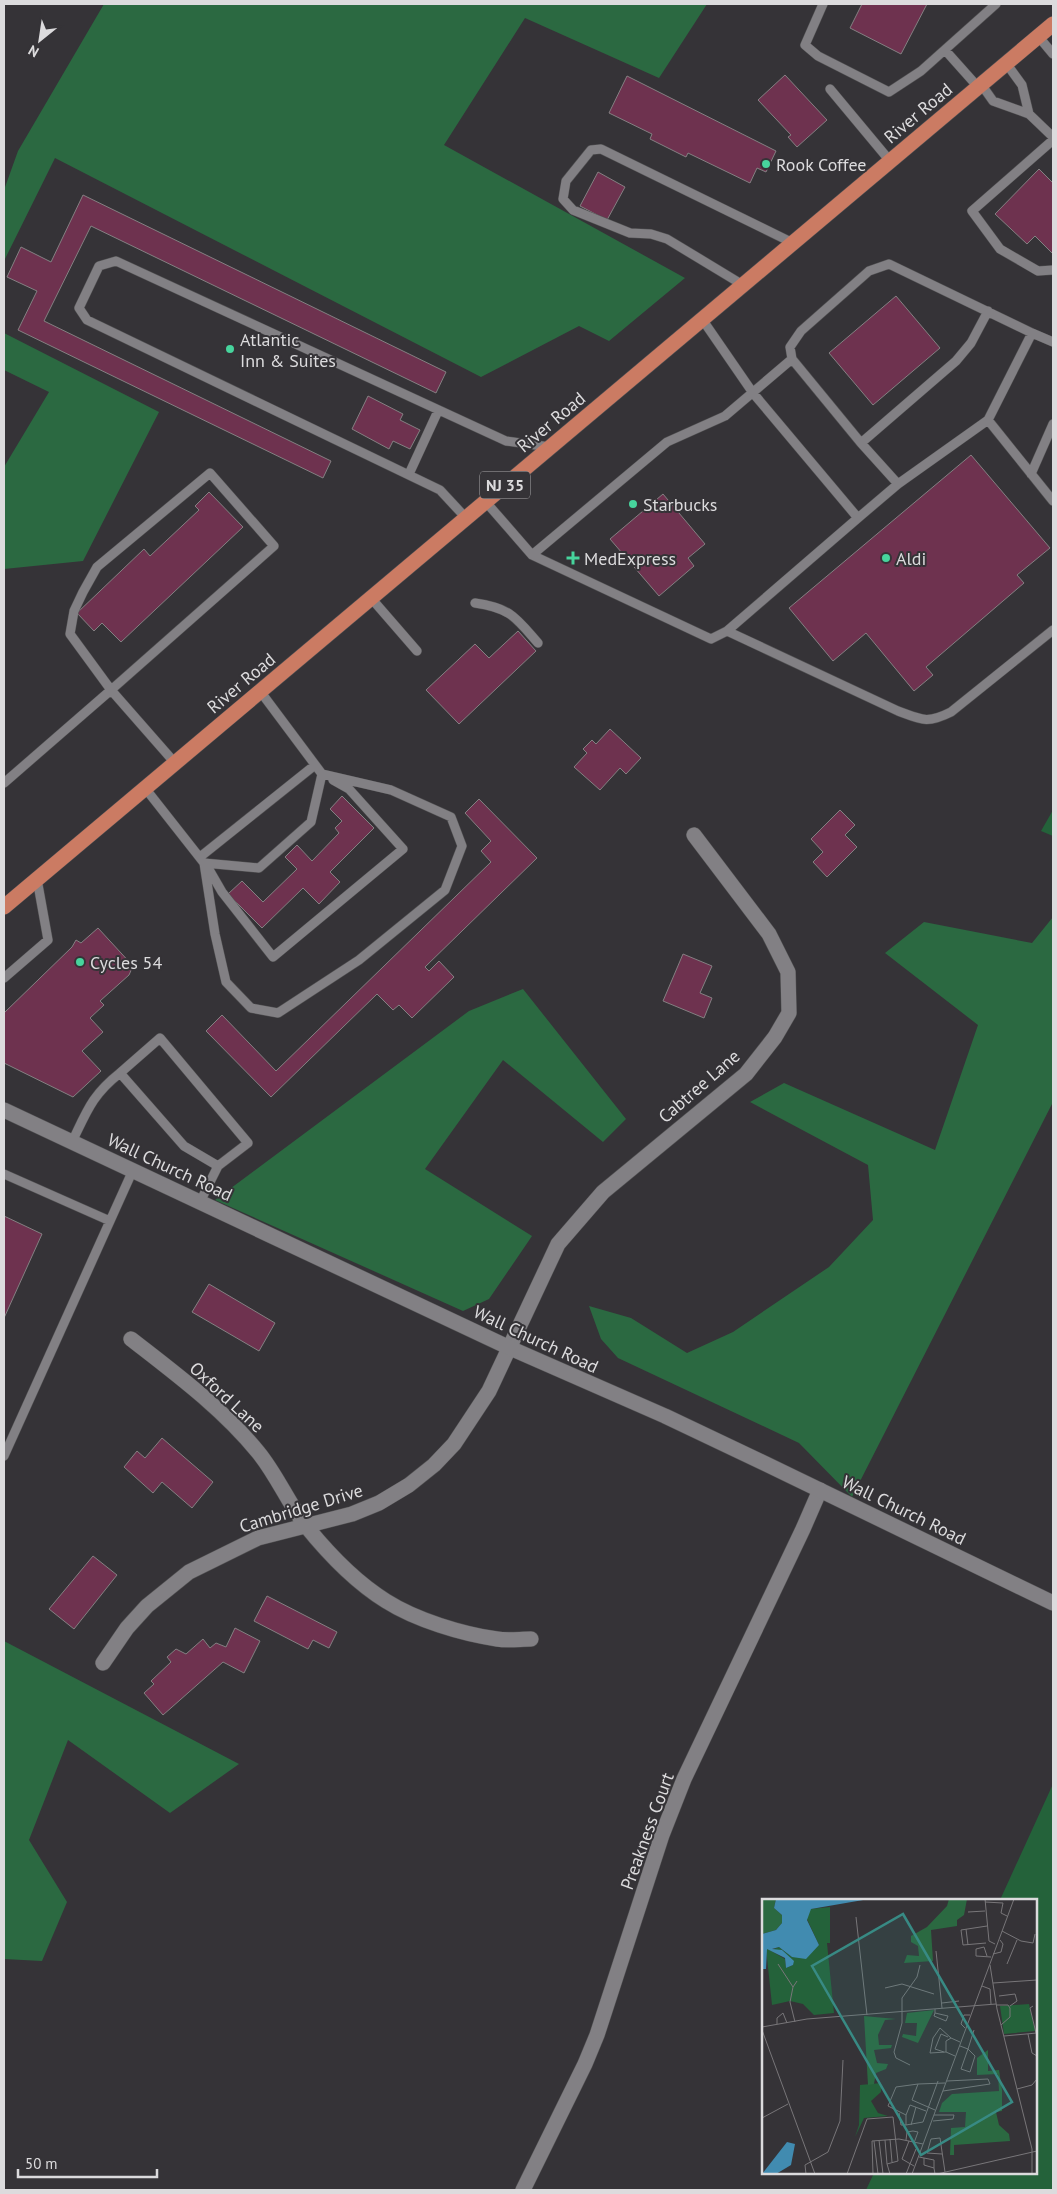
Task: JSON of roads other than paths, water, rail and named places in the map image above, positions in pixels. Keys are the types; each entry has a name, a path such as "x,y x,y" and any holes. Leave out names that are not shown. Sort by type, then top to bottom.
{"highway":[{"name":"River Road","path":"4,907 1053,24"}],"street":[{"name":"Cabtree Lane","path":"510,1348 558,1244 577,1220 603,1192 746,1074 775,1037 789,1013 788,972 770,934 694,835"},
{"name":"Wall Church Road","path":"4,1110 510,1348 673,1420 1053,1602"},
{"name":"Oxford Lane","path":"131,1340 201,1393 237,1427 260,1454 305,1526 348,1571 387,1601 442,1625 474,1634 499,1640 531,1639"},
{"name":"Cambridge Drive","path":"103,1663 127,1628 147,1606 189,1572 258,1538 352,1514 378,1503 409,1485 434,1465 454,1444 472,1420 510,1348"},
{"name":"Preakness Court","path":"523,2190 591,2050 636,1919 662,1835 684,1779 820,1490"}],"lane":[{"path":"823,4 805,44 818,56 889,92 921,71 996,4"},
{"path":"1038,36 1053,54"},
{"path":"945,50 993,101 1029,114 1053,139 972,211 1000,249 1038,272 1053,270"},
{"path":"1006,63 1022,85 1029,114"},
{"path":"830,89 890,161"},
{"path":"743,285 667,239 651,234 630,234 572,210 563,199 566,181 591,150 601,149 793,243"},
{"path":"466,518 440,490 88,320 79,308 99,266 116,261 438,411 506,440 550,447"},
{"path":"898,484 861,443 792,359 790,347 800,331 869,271 889,264 1053,342"},
{"path":"861,443 956,361 971,343 988,312"},
{"path":"702,320 753,393 858,518"},
{"path":"485,502 532,555 712,639 727,632 898,484 988,420 1032,333"},
{"path":"532,555 667,442 725,416 792,359"},
{"path":"409,474 438,411"},
{"path":"988,420 1053,501"},
{"path":"1031,474 1053,424"},
{"path":"4,782 111,690 274,546 210,473 97,568 74,611 70,634 111,690 175,763"},
{"path":"371,598 417,651"},
{"path":"476,603 494,606 512,614 538,643"},
{"path":"727,632 898,712 918,718 934,720 950,712 1053,630"},
{"path":"145,788 202,860 222,892 273,957 403,849 349,789 322,774 260,691"},
{"path":"202,860 315,765"},
{"path":"202,860 259,868 311,822 322,774"},
{"path":"202,860 215,934 226,982 251,1008 278,1014 359,960 445,890 462,846 451,817 390,790 322,774"},
{"path":"4,978 48,940 38,879"},
{"path":"72,1142 90,1104 102,1087 160,1038 248,1143 218,1166 200,1202"},
{"path":"120,1073 184,1146 218,1166"},
{"path":"4,1456 133,1170"},
{"path":"4,1174 110,1221"}],"place":[{"name":"Rook Coffee","path":"766,164"},
{"name":"Atlantic Inn & Suites","path":"230,349"},
{"name":"Starbucks","path":"633,504"},
{"name":"MedExpress","path":"573,558"},
{"name":"Aldi","path":"886,558"},
{"name":"Cycles 54","path":"80,962"}]}
